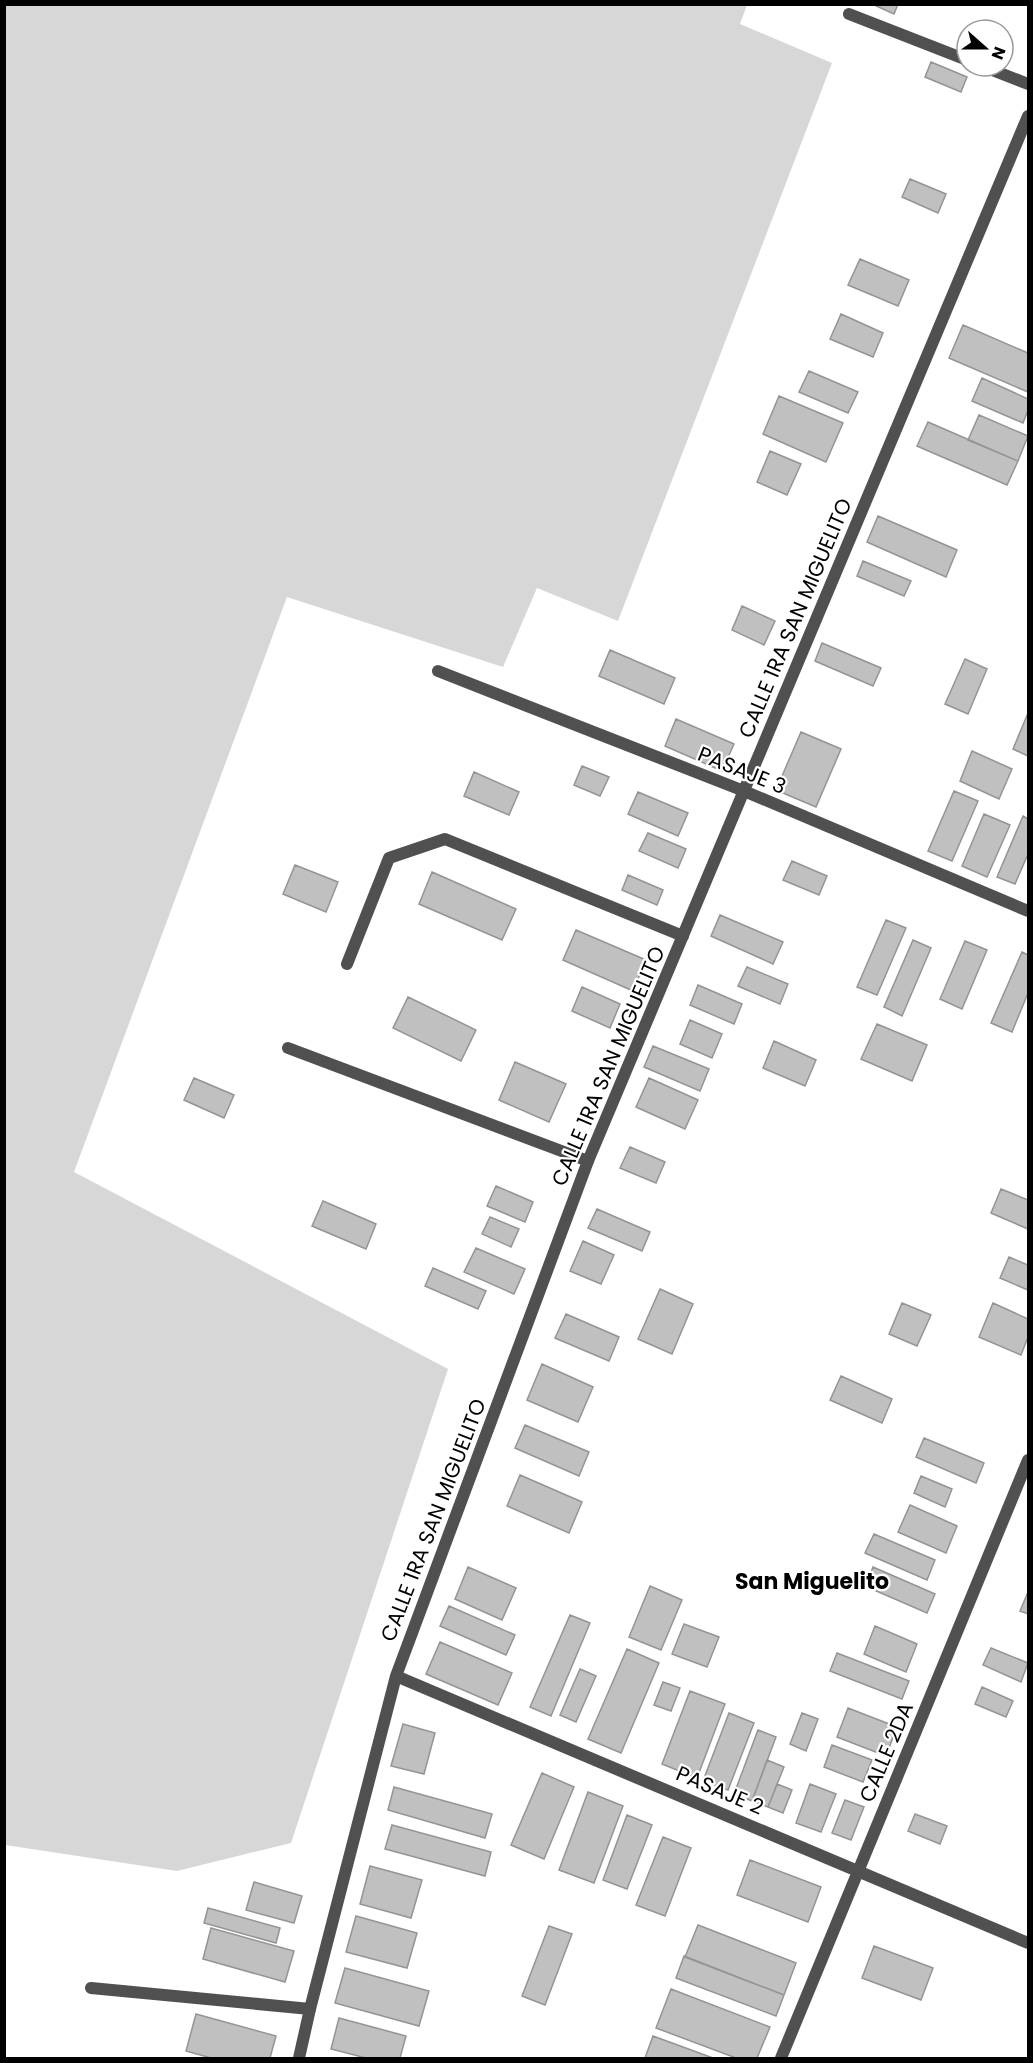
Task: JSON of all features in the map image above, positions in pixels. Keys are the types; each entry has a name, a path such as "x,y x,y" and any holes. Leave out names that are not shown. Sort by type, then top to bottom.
{"street":[{"path":"849,14 955,55"},
{"path":"1013,78 1029,84"},
{"name":"CALLE 1RA SAN MIGUELITO","path":"299,2058 396,1676 588,1161 1029,116"},
{"name":"PASAJE 3","path":"438,671 744,791 1029,911"},
{"path":"347,964 389,858 445,839 683,936"},
{"path":"288,1048 588,1161"},
{"name":"CALLE 2DA","path":"781,2058 1029,1460"},
{"name":"PASAJE 2","path":"396,1676 859,1869 1029,1943"},
{"path":"91,1988 310,2009"}],"shaded area":[{"path":"4,5 747,5 740,24 832,63 618,621 537,588 503,667 287,597 74,1172 448,1369 291,1843 177,1871 5,1845"}],"building":[{"path":"872,4 898,4 894,14"},
{"path":"931,62 955,72 955,78 967,78 961,92 925,77"},
{"path":"910,179 946,194 938,213 902,197"},
{"path":"860,259 909,280 898,306 848,285"},
{"path":"841,314 883,333 873,357 830,339"},
{"path":"963,325 1028,353 1028,392 949,358"},
{"path":"809,371 858,392 848,413 799,392"},
{"path":"982,378 1028,399 1028,410 1023,423 972,401"},
{"path":"779,396 843,423 826,462 763,434"},
{"path":"979,415 1028,436 1018,461 968,440"},
{"path":"928,422 1018,461 1007,485 917,446"},
{"path":"770,451 801,464 787,495 757,482"},
{"path":"878,516 957,550 946,577 867,542"},
{"path":"863,561 911,581 904,596 857,576"},
{"path":"742,606 775,621 764,645 732,630"},
{"path":"822,643 881,668 873,686 815,661"},
{"path":"610,650 675,678 664,704 599,676"},
{"path":"965,659 987,669 968,714 945,704"},
{"path":"1028,713 1028,756 1013,749"},
{"path":"676,719 734,744 722,771 665,746"},
{"path":"801,732 841,749 816,807 776,790"},
{"path":"972,751 1012,769 999,799 960,781"},
{"path":"582,766 609,777 600,796 574,785"},
{"path":"474,772 519,792 509,815 464,796"},
{"path":"954,791 978,801 952,861 928,851"},
{"path":"638,792 688,813 678,836 628,814"},
{"path":"984,814 1010,825 987,877 962,866"},
{"path":"1023,816 1028,819 1028,854 1015,884 997,877"},
{"path":"648,833 686,849 678,868 639,851"},
{"path":"792,861 827,876 819,895 783,880"},
{"path":"295,865 338,882 326,912 283,894"},
{"path":"432,872 516,909 502,940 419,904"},
{"path":"628,875 663,890 657,905 622,890"},
{"path":"720,915 783,942 773,964 711,936"},
{"path":"886,920 906,928 877,995 857,987"},
{"path":"576,930 646,960 633,991 563,960"},
{"path":"913,940 931,948 902,1016 884,1007"},
{"path":"965,941 987,950 962,1009 940,999"},
{"path":"1022,952 1028,955 1028,993 1012,1032 991,1023"},
{"path":"747,967 788,984 780,1004 738,986"},
{"path":"698,985 742,1004 734,1024 690,1005"},
{"path":"582,987 620,1004 610,1028 572,1011"},
{"path":"408,997 476,1030 461,1061 393,1028"},
{"path":"690,1020 722,1034 712,1058 680,1044"},
{"path":"877,1024 927,1045 912,1081 861,1059"},
{"path":"774,1041 816,1060 805,1086 763,1068"},
{"path":"653,1046 709,1069 700,1091 644,1067"},
{"path":"515,1062 566,1084 549,1122 499,1100"},
{"path":"194,1078 234,1095 224,1118 184,1100"},
{"path":"649,1078 698,1100 685,1129 636,1107"},
{"path":"630,1147 665,1162 656,1183 620,1168"},
{"path":"496,1186 533,1202 525,1222 487,1206"},
{"path":"1001,1189 1028,1200 1028,1229 991,1213"},
{"path":"323,1201 376,1224 366,1249 312,1226"},
{"path":"597,1209 650,1232 642,1251 588,1228"},
{"path":"490,1217 519,1229 511,1247 482,1234"},
{"path":"583,1241 614,1255 601,1284 570,1271"},
{"path":"476,1248 525,1269 514,1294 464,1272"},
{"path":"1009,1257 1028,1265 1028,1290 1000,1278"},
{"path":"433,1268 486,1291 478,1309 425,1286"},
{"path":"660,1289 693,1304 672,1354 638,1339"},
{"path":"902,1303 931,1315 917,1346 889,1334"},
{"path":"993,1303 1028,1319 1028,1337 1021,1355 979,1337"},
{"path":"566,1314 619,1337 609,1361 555,1338"},
{"path":"542,1364 593,1387 578,1422 527,1400"},
{"path":"841,1376 892,1399 882,1423 830,1400"},
{"path":"525,1425 589,1452 579,1476 515,1448"},
{"path":"924,1438 984,1463 976,1483 916,1457"},
{"path":"520,1475 582,1502 569,1533 507,1506"},
{"path":"921,1476 952,1489 945,1507 914,1493"},
{"path":"910,1505 957,1526 946,1553 898,1532"},
{"path":"874,1534 935,1560 927,1580 865,1553"},
{"path":"468,1567 516,1588 502,1620 455,1599"},
{"path":"873,1567 935,1594 927,1613 865,1586"},
{"path":"650,1586 682,1600 661,1650 629,1637"},
{"path":"1028,1592 1028,1614 1020,1611"},
{"path":"449,1606 515,1635 506,1655 440,1626"},
{"path":"570,1615 590,1623 551,1716 530,1707"},
{"path":"684,1624 719,1637 707,1667 672,1654"},
{"path":"875,1626 917,1644 906,1672 864,1654"},
{"path":"440,1642 512,1673 498,1705 426,1674"},
{"path":"991,1648 1028,1663 1021,1682 983,1665"},
{"path":"627,1649 659,1663 621,1753 588,1739"},
{"path":"837,1653 909,1681 902,1699 830,1671"},
{"path":"580,1669 596,1676 576,1722 560,1715"},
{"path":"663,1682 680,1688 671,1711 654,1705"},
{"path":"982,1687 1013,1701 1006,1717 975,1704"},
{"path":"690,1691 725,1704 697,1778 662,1764"},
{"path":"848,1708 897,1727 886,1756 837,1737"},
{"path":"729,1713 754,1723 728,1790 703,1781"},
{"path":"802,1713 818,1719 806,1751 790,1744"},
{"path":"403,1724 435,1733 424,1774 391,1766"},
{"path":"758,1730 776,1737 752,1801 734,1794"},
{"path":"832,1745 872,1760 863,1782 824,1767"},
{"path":"767,1760 784,1767 768,1807 752,1801"},
{"path":"542,1773 574,1787 544,1859 511,1845"},
{"path":"777,1784 792,1790 783,1813 768,1807"},
{"path":"810,1784 836,1794 821,1832 796,1823"},
{"path":"394,1787 492,1814 485,1838 388,1810"},
{"path":"588,1792 623,1806 594,1883 559,1870"},
{"path":"845,1800 864,1807 851,1840 832,1833"},
{"path":"915,1814 947,1826 940,1844 908,1831"},
{"path":"627,1815 652,1825 627,1889 603,1880"},
{"path":"392,1825 491,1852 485,1876 385,1849"},
{"path":"663,1837 691,1848 665,1916 636,1905"},
{"path":"750,1860 821,1887 808,1922 737,1895"},
{"path":"370,1866 422,1880 411,1918 360,1904"},
{"path":"254,1882 302,1896 294,1923 246,1910"},
{"path":"208,1908 280,1928 276,1943 204,1923"},
{"path":"356,1916 417,1933 407,1968 346,1952"},
{"path":"698,1925 796,1963 784,1995 685,1957"},
{"path":"549,1926 572,1934 545,2005 522,1996"},
{"path":"211,1928 294,1951 285,1982 203,1959"},
{"path":"874,1946 933,1968 921,2000 862,1978"},
{"path":"684,1956 784,1995 776,2016 676,1978"},
{"path":"345,1968 429,1991 419,2026 335,2003"},
{"path":"671,1989 770,2027 757,2058 736,2058 656,2028"},
{"path":"196,2014 276,2036 270,2058 211,2058 186,2051"},
{"path":"339,2018 406,2036 400,2058 366,2058 331,2049"},
{"path":"653,2036 713,2058 645,2058"}],"district":[{"name":"San Miguelito","path":"812,1581"}]}
